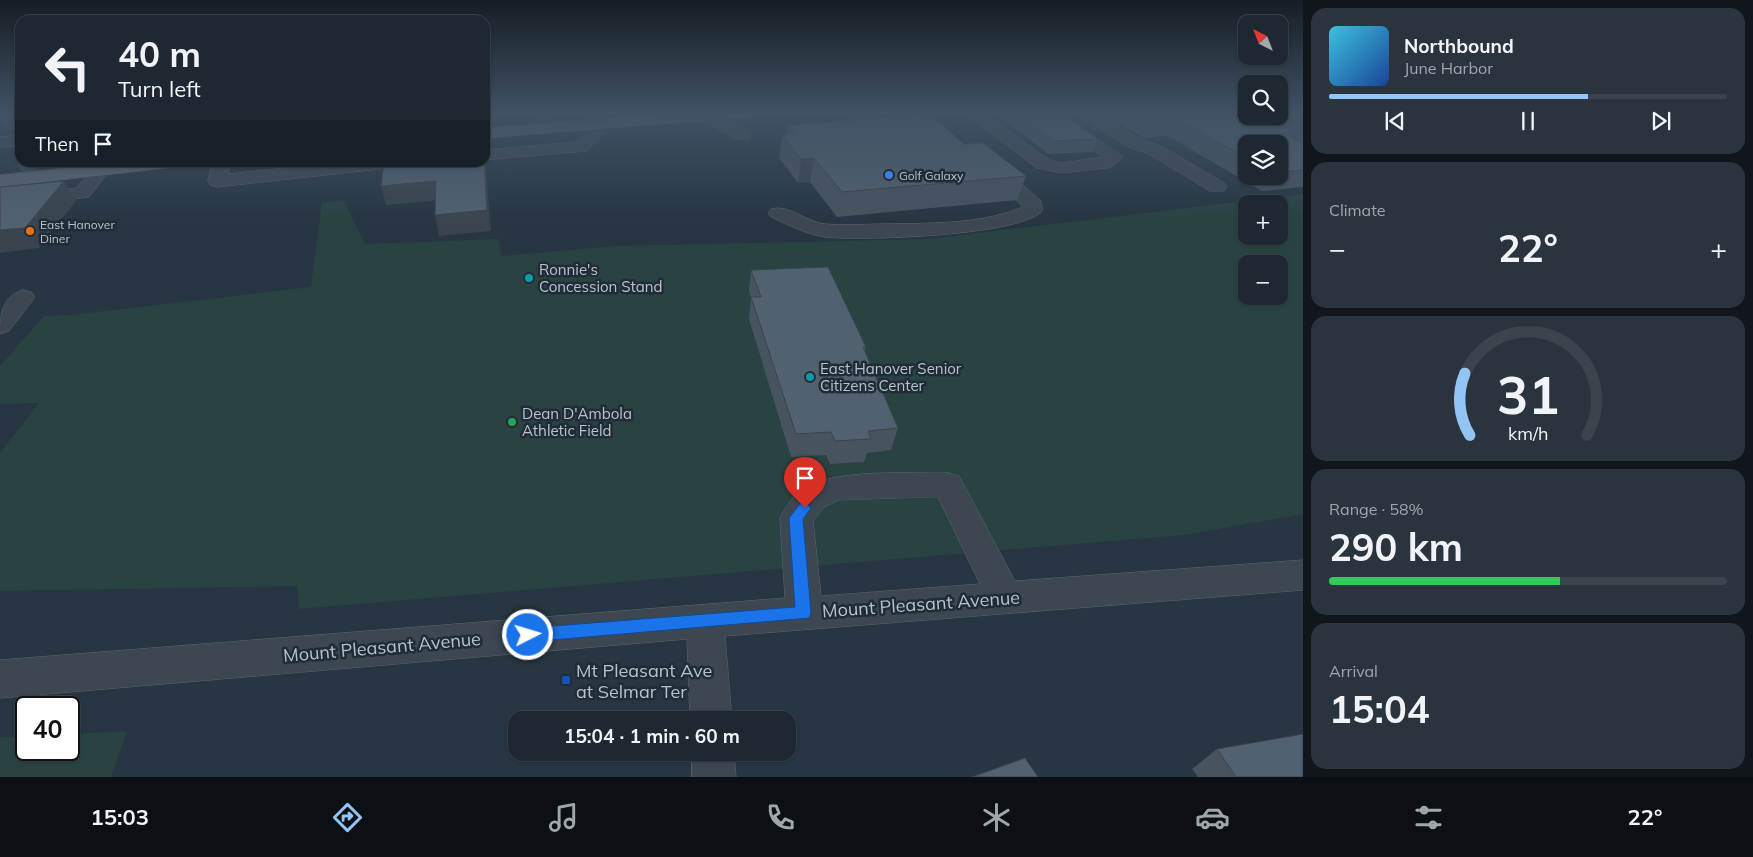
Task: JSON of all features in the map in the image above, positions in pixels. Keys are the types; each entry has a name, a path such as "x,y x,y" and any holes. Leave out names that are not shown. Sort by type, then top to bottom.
{"main road":[{"path":"16,171 35,167"},
{"path":"16,171 101,170 129,167"}],"street":[{"path":"490,155 566,148"},
{"path":"1022,148 1043,164 1062,168 1106,163 1114,157 1102,148"},
{"path":"1149,148 1217,187"},
{"path":"778,213 817,229 847,230 923,228 984,223 1022,216 1033,210 1033,204 1028,197 976,155"},
{"path":"220,167 216,180 351,167"},
{"path":"16,171 8,200 82,193 101,170"},
{"path":"0,326 23,297"},
{"path":"804,613 796,518 813,498 836,488 948,485 1005,598"},
{"name":"Mount Pleasant Avenue","path":"0,679 705,620 1303,574"},
{"path":"705,620 710,711"},
{"path":"713,761 714,777"}],"green space":[{"path":"1303,194 1303,514 1183,535 299,609 297,586 0,591 0,453 39,403 0,404 0,366 44,316 70,315 311,287 322,202 344,201 365,244 498,239 502,256 615,246 928,239 1238,202 1238,245 1288,245 1288,196"},
{"path":"127,731 111,777 0,777 0,737 15,736 15,761 80,761 80,733"}],"building":[{"path":"792,148 990,148 1026,176 842,192 814,158 801,159"},
{"path":"1230,148 1238,148 1238,153"},
{"path":"1288,148 1303,148 1303,170 1288,171"},
{"path":"383,167 484,167 487,210 435,215 436,181 381,186"},
{"path":"64,181 25,228 0,230 0,187"},
{"name":"East Hanover Senior Citizens Center","path":"828,267 866,347 863,347 898,428 868,431 871,439 835,441 831,432 796,434 751,297 761,297 751,270"},
{"path":"1303,734 1303,777 1236,777 1217,749"},
{"path":"1025,758 1038,777 972,777"}],"place":[{"name":"Golf Galaxy","path":"889,175"},
{"name":"East Hanover Diner","path":"30,231"},
{"name":"Ronnie's Concession Stand","path":"529,278"},
{"name":"East Hanover Senior Citizens Center","path":"810,377"},
{"name":"Dean D'Ambola Athletic Field","path":"512,422"},
{"name":"Mt Pleasant Ave at Selmar Ter","path":"566,680"}],"route":[{"path":"528,635 804,613 796,518 805,508"}]}
